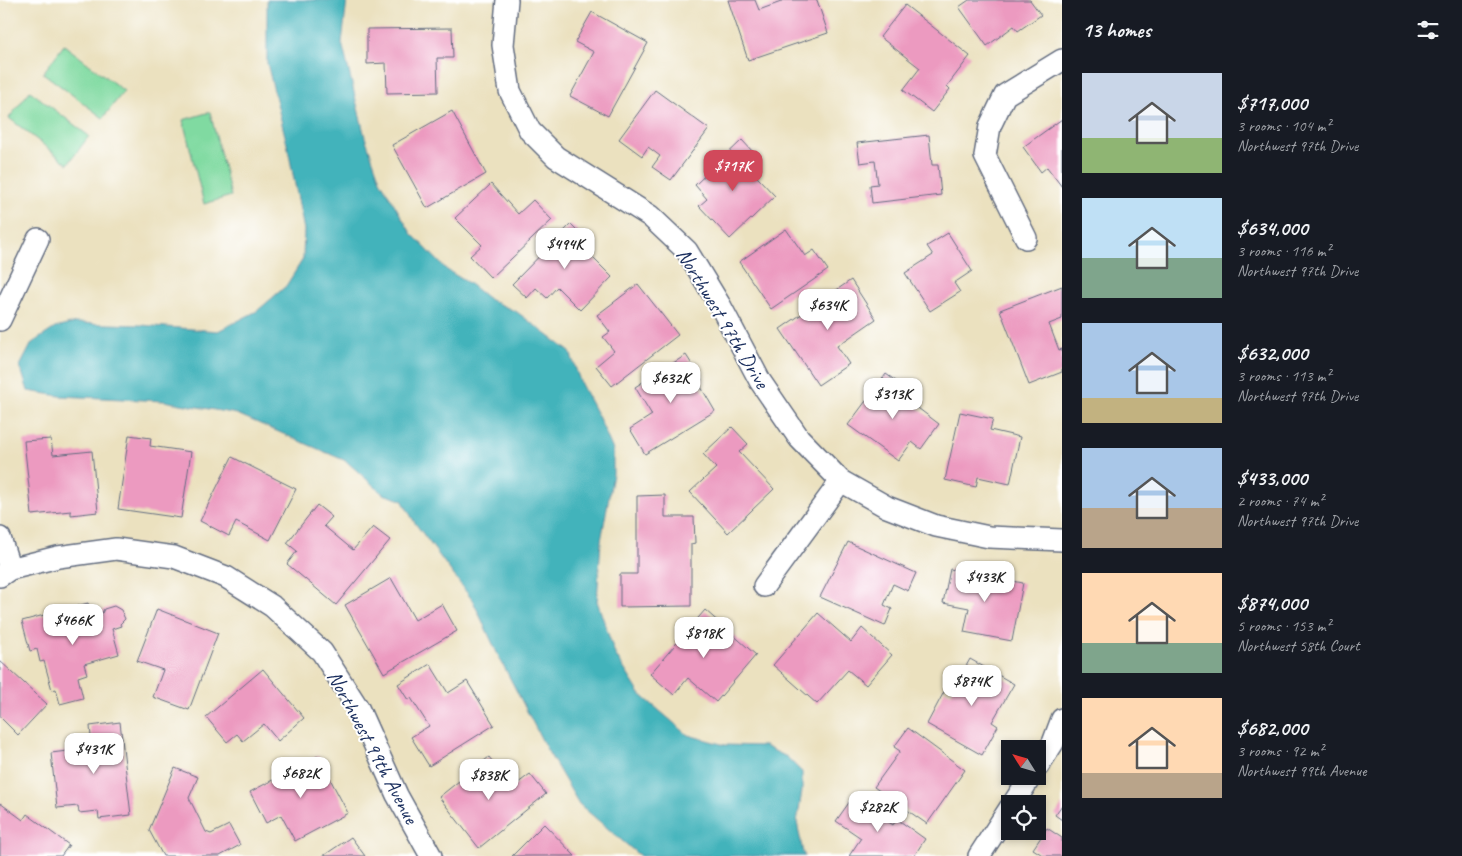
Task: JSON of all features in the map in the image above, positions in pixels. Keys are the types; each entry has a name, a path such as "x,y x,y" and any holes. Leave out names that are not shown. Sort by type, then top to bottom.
{"street":[{"name":"Northwest 97th Drive","path":"507,0 502,45 510,91 530,131 556,157 650,216 687,252 721,307 760,381 799,438 841,480 887,507 936,526 989,537 1062,540"},
{"path":"1026,238 985,156 990,126 1005,95 1062,60"},
{"path":"0,320 38,239"},
{"path":"764,586 841,480"},
{"path":"0,538 5,573"},
{"name":"Northwest 99th Avenue","path":"5,573 58,556 116,549 174,557 226,577 272,606 322,652 358,708 397,795 431,856"},
{"path":"1046,753 1062,719"},
{"path":"979,856 1001,822"}],"green space":[{"path":"64,45 124,91 103,118 43,73"},
{"path":"30,91 89,136 68,164 9,118"},
{"path":"210,112 231,196 204,204 183,120"}],"water":[{"path":"267,0 347,0 342,43 365,137 380,180 411,233 447,270 470,284 490,300 517,312 570,352 581,384 613,450 613,474 601,541 597,601 615,654 640,694 688,735 725,745 764,746 787,757 802,772 802,791 797,822 805,856 640,856 579,804 546,748 498,655 473,601 415,523 402,500 383,494 346,461 237,414 164,401 60,396 28,391 20,366 32,343 55,328 75,323 140,325 218,331 257,311 286,286 303,259 304,230 287,144 267,63"}],"building":[{"path":"728,0 755,0 759,10 781,2 781,0 817,0 828,33 748,60"},
{"path":"969,0 1030,0 1041,15 1018,31 1014,26 987,46 959,7"},
{"path":"905,5 970,56 947,86 950,89 932,112 903,90 920,68 880,37"},
{"path":"592,12 648,43 608,116 570,96 594,52 575,42"},
{"path":"452,28 453,58 437,58 438,92 387,93 386,63 367,64 367,29"},
{"path":"655,90 709,129 671,180 652,167 660,156 648,147 642,156 619,139"},
{"path":"452,111 486,174 427,208 392,145"},
{"path":"1062,119 1062,187 1047,167 1041,172 1023,147"},
{"path":"929,135 932,165 938,165 941,195 872,203 870,185 878,184 875,161 860,163 857,143"},
{"path":"742,140 753,152 743,162 775,196 730,239 699,206 707,199 695,185"},
{"path":"491,184 518,214 533,200 552,220 491,278 470,256 482,245 455,218"},
{"path":"571,224 593,246 587,252 612,277 580,310 557,287 547,298 536,288 527,298 512,284"},
{"path":"786,229 805,256 814,250 828,270 771,309 739,262"},
{"path":"948,233 972,271 954,283 960,292 930,311 905,273 933,255 927,246"},
{"path":"851,280 876,319 837,346 849,364 818,385 780,329"},
{"path":"638,284 678,335 612,386 596,366 614,351 603,337 610,332 597,315"},
{"path":"1062,286 1062,319 1049,324 1059,350 1062,349 1062,372 1029,385 1000,310"},
{"path":"686,355 702,380 698,382 715,411 645,454 630,429 652,415 635,387"},
{"path":"886,374 903,386 898,393 939,424 921,449 912,442 898,461 848,425"},
{"path":"960,412 993,419 990,430 1020,437 1010,484 978,477 976,487 945,480"},
{"path":"732,427 748,444 739,452 774,489 728,533 690,492 716,468 703,454"},
{"path":"129,435 151,438 150,446 191,452 181,518 118,509"},
{"path":"51,439 53,455 92,451 98,512 71,515 71,511 32,515 24,441"},
{"path":"232,457 296,489 270,540 236,522 229,536 200,521"},
{"path":"665,495 665,517 694,517 695,543 691,544 691,606 620,607 620,574 637,574 637,496"},
{"path":"317,505 332,517 324,526 353,550 373,527 390,540 336,605 287,564 297,551 287,543"},
{"path":"848,542 916,573 908,591 893,584 884,605 892,609 885,626 820,597"},
{"path":"950,569 1023,583 1012,641 964,632 969,608 943,603"},
{"path":"391,578 415,620 442,604 457,631 384,673 345,605"},
{"path":"88,603 93,620 99,619 104,609 114,606 121,610 125,619 120,624 121,626 112,629 119,654 84,664 87,674 78,677 83,698 60,704 56,689 52,690 44,661 40,662 37,649 30,651 22,621 59,611 64,630 76,627 70,608"},
{"path":"157,609 218,633 189,710 153,697 163,670 137,661"},
{"path":"705,610 756,655 716,702 688,678 674,695 650,674"},
{"path":"818,613 851,642 862,628 892,655 866,685 848,670 817,704 773,665"},
{"path":"970,659 1014,684 992,722 998,726 982,755 927,724 945,690 951,693"},
{"path":"0,661 47,704 18,735 0,717"},
{"path":"430,664 448,693 467,681 494,725 429,766 411,737 429,726 411,698 408,700 398,684"},
{"path":"263,669 304,718 278,741 264,724 243,741 237,734 227,742 206,717"},
{"path":"120,722 131,815 99,819 98,811 79,813 78,806 57,808 51,753 92,748 90,726"},
{"path":"908,728 965,770 927,824 874,787 900,751 894,747"},
{"path":"318,756 348,813 295,841 281,815 266,823 250,792"},
{"path":"489,757 513,787 530,774 546,794 479,848 439,797"},
{"path":"175,768 198,777 189,798 206,832 211,834 229,825 240,845 220,856 163,856 149,830"},
{"path":"853,797 893,825 897,819 925,839 914,856 849,856 861,838 836,821"},
{"path":"0,803 23,820 27,814 69,845 61,856 0,856"},
{"path":"1062,805 1062,820 1055,815"},
{"path":"544,824 575,856 512,856"},
{"path":"1047,828 1062,838 1062,856 1044,856 1033,849 1039,840 1046,840"},
{"path":"351,837 365,856 323,856"}]}
